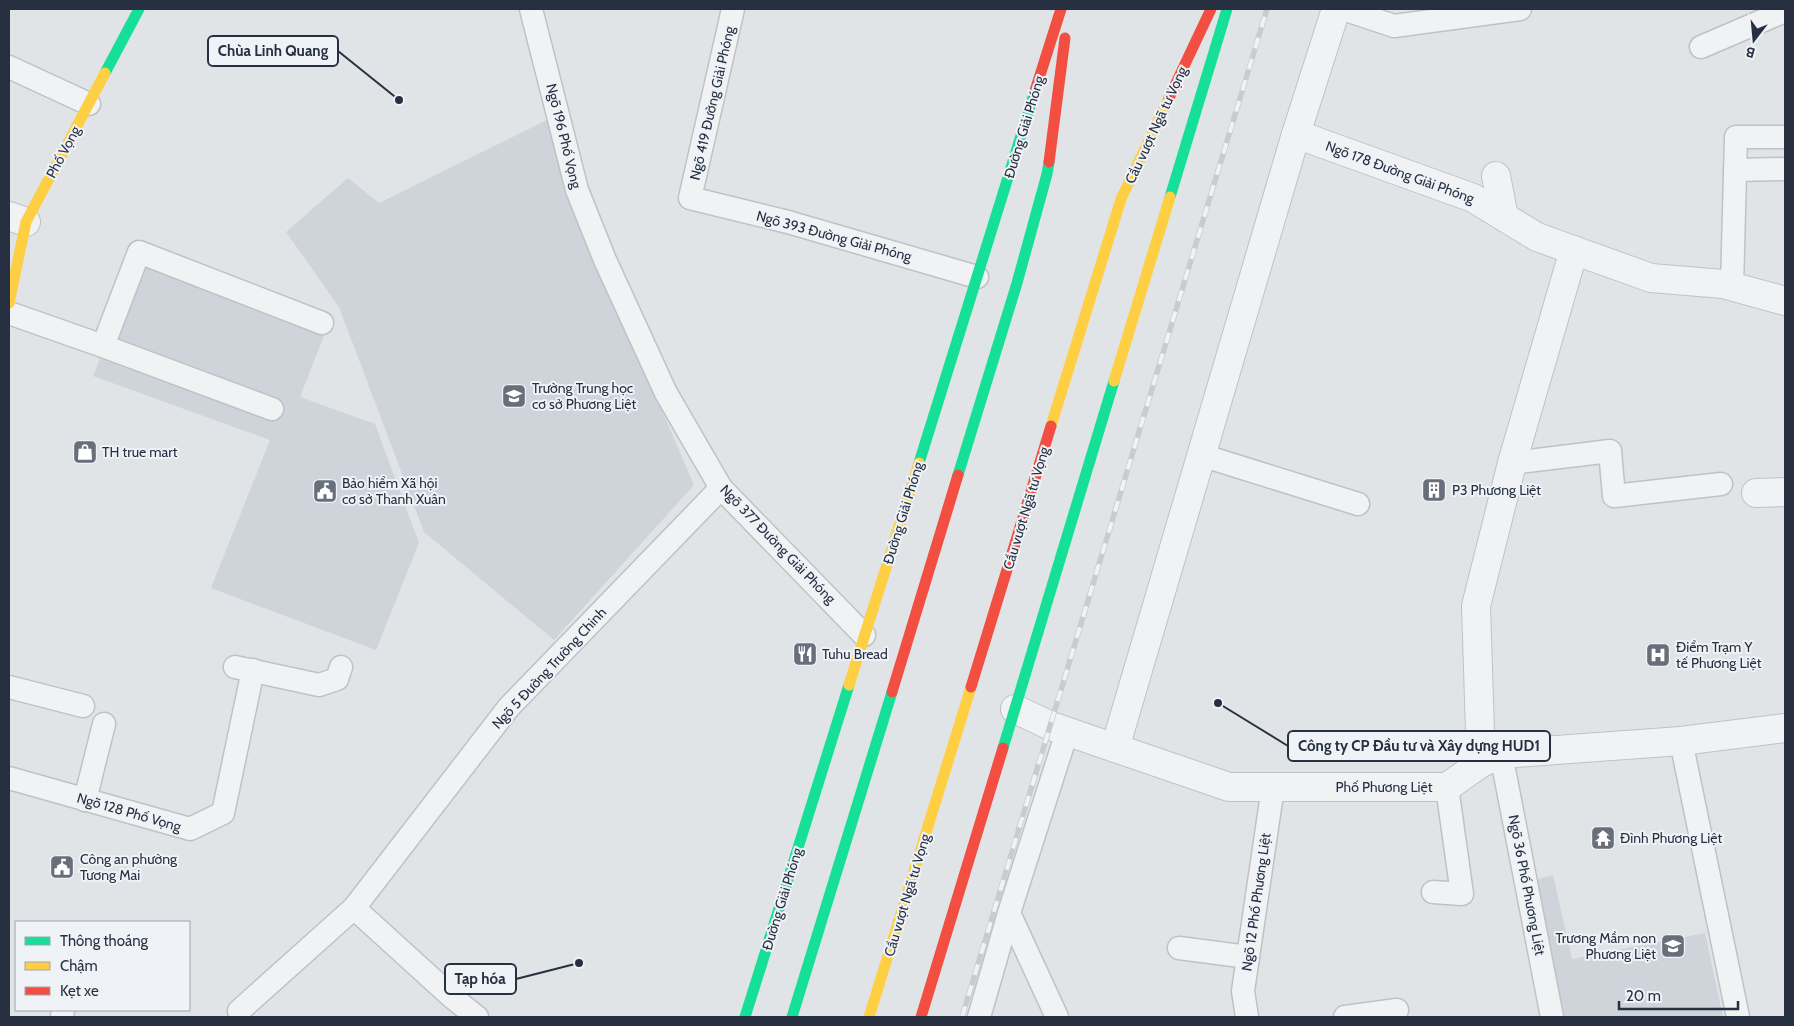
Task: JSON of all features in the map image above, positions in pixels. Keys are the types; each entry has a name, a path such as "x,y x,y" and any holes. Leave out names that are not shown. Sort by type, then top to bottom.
{"main road":[{"name":"Phố Vọng","path":"9,303 17,219 88,104 139,9"},
{"name":"Đường Giải Phóng","path":"745,1017 1061,9"},
{"path":"792,1017 1017,283 1047,174 1069,9"},
{"name":"Cầu vượt Ngã tư Vọng","path":"868,1017 1121,199 1211,9"},
{"path":"922,1017 1226,9"}],"street":[{"path":"1115,748 1296,134 1336,9"},
{"name":"Ngõ 178 Đường Giải Phóng","path":"1296,134 1473,198 1537,236 1651,278 1724,284 1785,301"},
{"path":"1496,176 1504,217"},
{"path":"1574,250 1512,463 1476,606 1491,758 1681,741 1785,728"},
{"path":"1756,493 1785,492"},
{"name":"Phố Phương Liệt","path":"1015,708 1067,732 1229,786 1447,787 1491,758"}],"lane":[{"name":"Ngõ 196 Phố Vọng","path":"531,9 577,190 605,260"},
{"name":"Ngõ 419 Đường Giải Phóng","path":"690,198 733,9"},
{"path":"1344,9 1392,35 1520,9"},
{"path":"1701,47 1785,11"},
{"path":"9,66 88,104"},
{"path":"1732,286 1736,137 1785,137"},
{"path":"1735,170 1785,170"},
{"name":"Ngõ 393 Đường Giải Phóng","path":"690,198 788,222 977,278"},
{"path":"103,346 139,252 322,323"},
{"name":"Ngõ 377 Đường Giải Phóng","path":"605,260 666,393 721,488 864,635"},
{"path":"9,313 272,409"},
{"path":"1512,463 1610,452 1614,496 1721,484"},
{"path":"1201,455 1358,504"},
{"name":"Ngõ 5 Đường Trường Chinh","path":"239,1011 354,908 509,707 721,488"},
{"name":"Ngõ 128 Phố Vọng","path":"9,778 190,829 223,812 244,669 319,685 337,679 341,667"},
{"path":"9,687 83,706"},
{"path":"85,800 104,724"},
{"path":"979,1017 1009,913 1067,732"},
{"path":"1681,741 1738,1017"},
{"name":"Ngõ 36 Phố Phương Liệt","path":"1491,758 1552,1017"},
{"name":"Ngõ 12 Phố Phương Liệt","path":"1247,1017 1243,991 1273,787"},
{"path":"1432,892 1462,894 1447,787"},
{"path":"354,908 453,998 477,1017"},
{"path":"1009,913 1057,1017"},
{"path":"1179,948 1248,957"},
{"path":"1345,1017 1397,1010"}],"shaded area":[{"name":"Trường Trung học cơ sở Phương Liệt","path":"551,118 584,230 694,485 554,640 424,532 339,307 286,232 348,178 379,203"},
{"name":"Bảo hiểm Xã hội cơ sở Thanh Xuân","path":"141,256 327,328 300,397 375,424 419,543 376,650 211,588 270,440 93,376"},
{"name":"Trương Mầm non Phương Liệt","path":"1553,875 1572,959 1705,933 1723,1017 1556,1017 1527,882"}],"railway":[{"path":"962,1017 1267,9"}],"traffic: fast":[{"path":"105,73 139,9"},
{"path":"1170,197 1227,9"},
{"path":"919,463 1034,94"},
{"path":"958,475 1017,283 1049,162"},
{"path":"1003,748 1114,381"},
{"path":"745,1017 849,685"},
{"path":"792,1017 892,692"}],"traffic: slow":[{"path":"9,303 26,222 105,73"},
{"path":"1051,426 1121,199 1169,98"},
{"path":"1114,381 1170,197"},
{"path":"849,685 919,463"},
{"path":"869,1017 971,687"}],"traffic: jam":[{"path":"1034,94 1061,9"},
{"path":"1169,98 1211,9"},
{"path":"1049,162 1065,38"},
{"path":"971,687 1051,426"},
{"path":"892,692 958,475"},
{"path":"921,1017 1003,748"}],"place":[{"name":"Chùa Linh Quang","path":"399,100"},
{"name":"Trường Trung học cơ sở Phương Liệt","path":"514,396"},
{"name":"TH true mart","path":"85,452"},
{"name":"P3 Phương Liệt","path":"1434,490"},
{"name":"Bảo hiểm Xã hội cơ sở Thanh Xuân","path":"325,491"},
{"name":"Tuhu Bread","path":"805,654"},
{"name":"Điểm Trạm Y tế Phương Liệt","path":"1658,655"},
{"name":"Công ty CP Đầu tư và Xây dựng HUD1","path":"1218,703"},
{"name":"Đình Phương Liệt","path":"1603,838"},
{"name":"Công an phường Tương Mai","path":"62,867"},
{"name":"Trương Mầm non Phương Liệt","path":"1673,946"},
{"name":"Tạp hóa","path":"579,963"}]}
